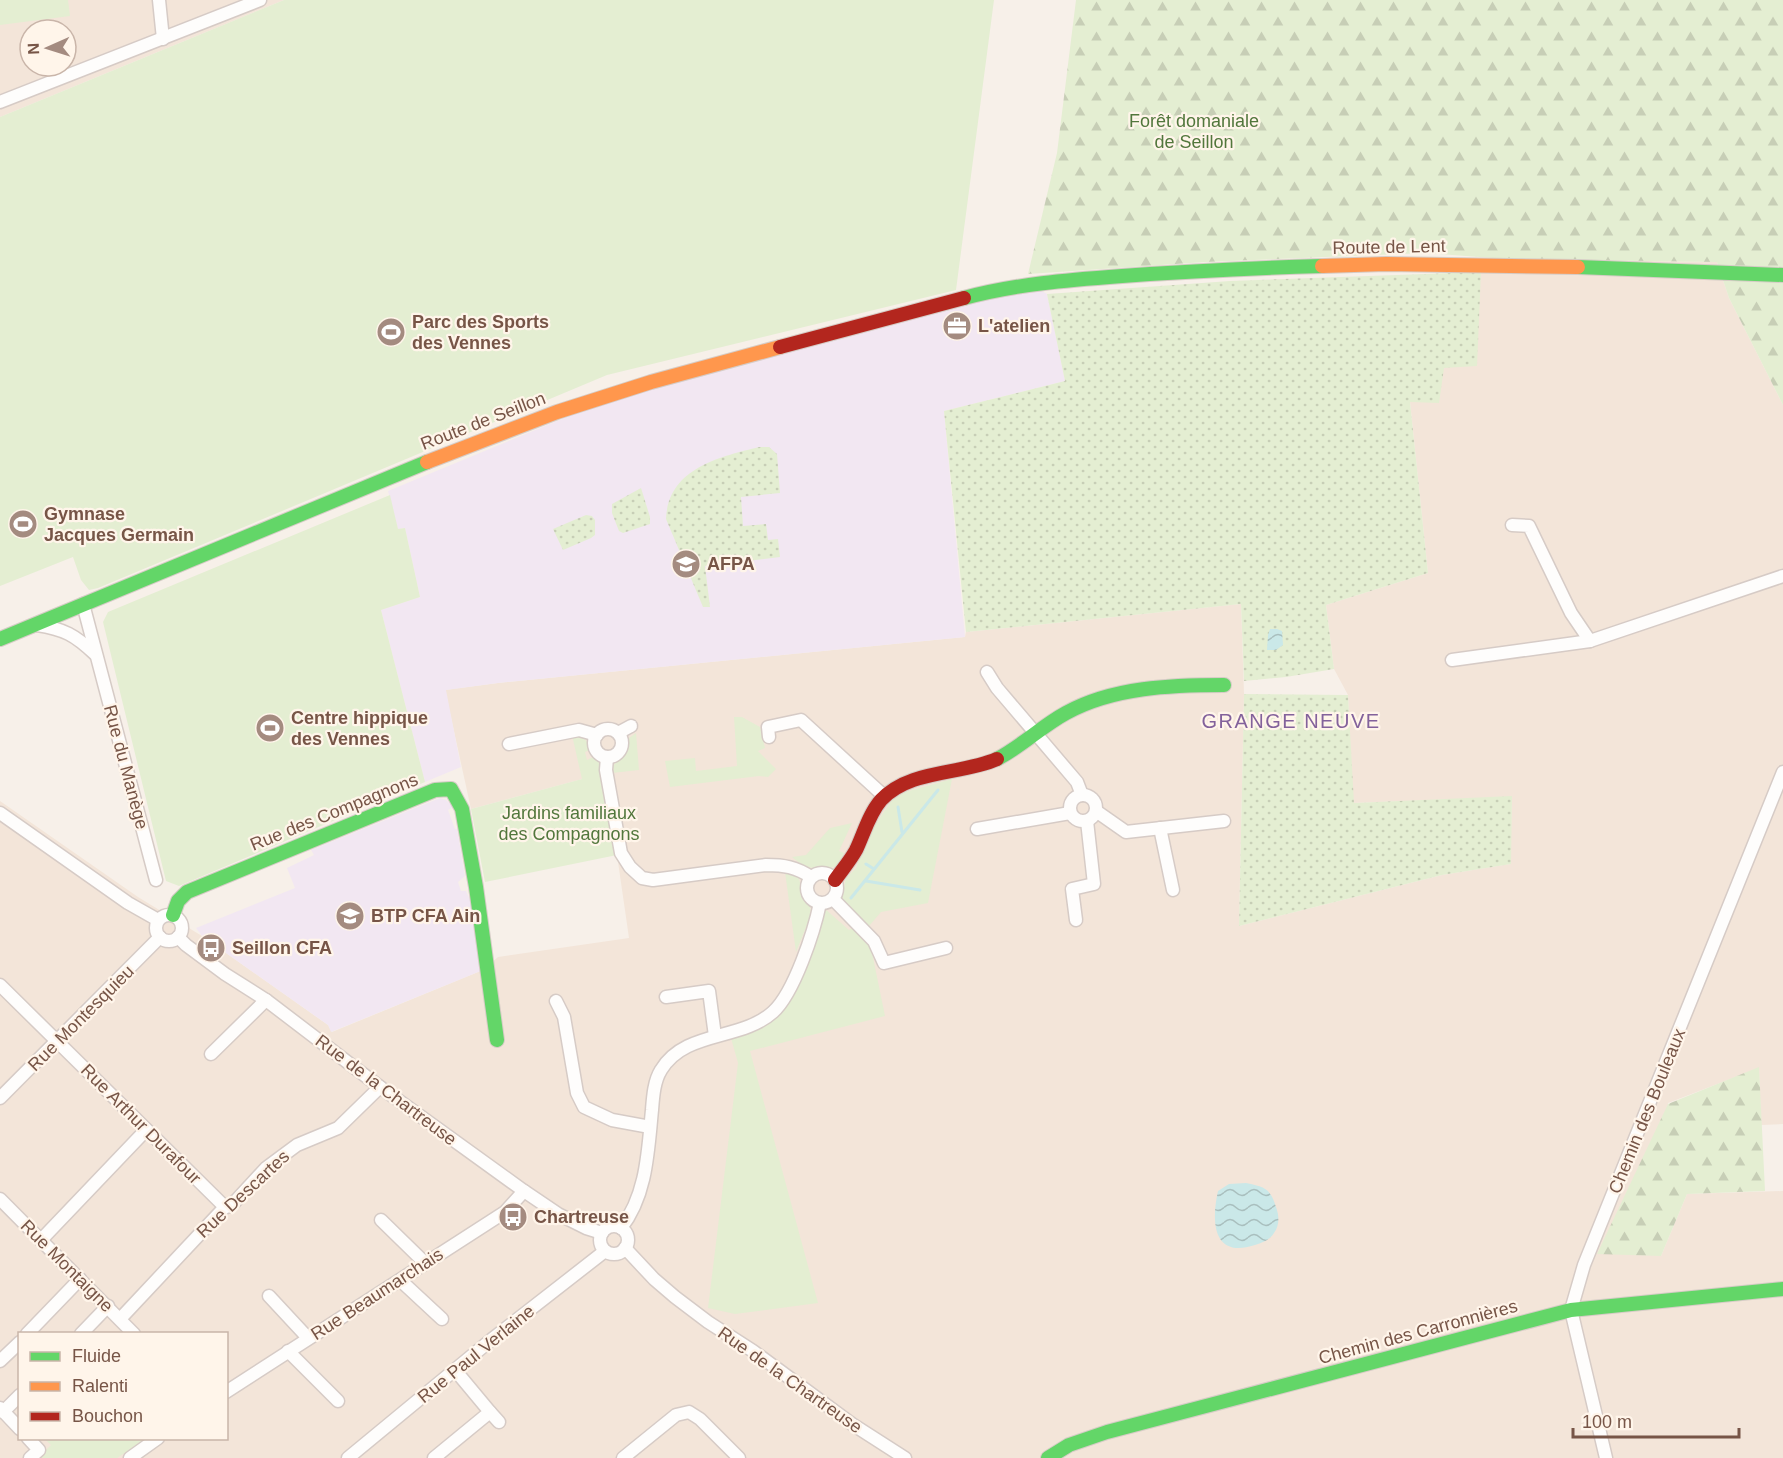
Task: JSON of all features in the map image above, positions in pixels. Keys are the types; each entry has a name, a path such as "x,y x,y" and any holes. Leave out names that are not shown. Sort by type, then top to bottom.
{"street":[{"path":"159,0 163,39"},
{"path":"0,102 260,0"},
{"name":"Route de Lent","path":"996,289 1044,282 1218,269 1386,264 1616,267 1783,275"},
{"name":"Route de Seillon","path":"0,639 394,475 557,412 651,382 996,289"},
{"path":"1512,525 1529,526 1571,613 1590,641"},
{"path":"1452,660 1590,641 1783,576"},
{"name":"Rue du Manège","path":"82,604 156,880"},
{"path":"36,624 62,630 79,639 96,655"},
{"path":"987,672 997,688 1077,782 1082,795"},
{"path":"835,880 853,856 863,830 884,796 903,784 921,777 994,760 1067,712 1096,699 1188,684 1224,685"},
{"path":"769,737 768,727 801,720 884,796"},
{"path":"618,733 631,726"},
{"path":"608,729 618,733 622,742 620,751 612,756 602,756 594,744 597,735 608,729"},
{"path":"509,744 579,730 597,735"},
{"path":"607,757 606,770 621,853 630,867 642,878 652,880 766,865 785,865 798,869 811,877"},
{"name":"Chemin des Bouleaux","path":"1606,1458 1571,1310 1584,1264 1783,772"},
{"name":"Rue des Compagnons","path":"173,915 178,901 187,892 435,790 452,789 462,809 476,887 497,1040"},
{"path":"1086,795 1094,800 1096,811 1091,819 1086,821 1076,819 1070,813 1070,808 1073,800 1086,795"},
{"path":"1096,811 1126,832 1224,822"},
{"path":"0,813 128,903 158,921"},
{"path":"977,829 1070,813"},
{"path":"1076,920 1072,889 1094,884 1086,821"},
{"path":"1160,828 1173,890"},
{"path":"826,873 835,880 837,889 833,899 820,903 811,899 807,884 811,877 826,873"},
{"path":"833,899 874,941 884,963 946,948"},
{"path":"621,1228 638,1197 645,1168 654,1089 660,1071 670,1058 693,1043 760,1020 772,1013 780,1004 802,961 820,903"},
{"path":"164,915 173,915 182,929 178,937 169,940 160,937 156,931 158,921 164,915"},
{"name":"Rue Montesquieu","path":"0,1098 160,937"},
{"name":"Rue de la Chartreuse","path":"178,937 180,941 266,1000 380,1087 524,1191 558,1214 602,1233"},
{"name":"Rue Arthur Durafour","path":"0,985 225,1207"},
{"path":"666,997 709,991 715,1036"},
{"path":"211,1054 266,1000"},
{"path":"556,1001 564,1017 577,1093 584,1107 612,1120 650,1127"},
{"name":"Rue Descartes","path":"120,1318 225,1207 231,1206 266,1168 297,1145 338,1128 380,1087"},
{"path":"41,1240 146,1131"},
{"name":"Rue Beaumarchais","path":"228,1391 505,1212 524,1191"},
{"name":"Rue Montaigne","path":"0,1199 133,1332"},
{"path":"381,1220 425,1263"},
{"path":"613,1226 621,1228 628,1240 625,1248 614,1254 605,1251 600,1243 602,1233 613,1226"},
{"name":"Rue de la Chartreuse","path":"625,1248 654,1279 691,1310 753,1351 852,1424 905,1458"},
{"name":"Rue Paul Verlaine","path":"348,1458 605,1251"},
{"path":"29,1332 80,1279"},
{"path":"400,1280 442,1319"},
{"name":"Chemin des Carronnières","path":"1048,1458 1069,1445 1115,1430 1571,1310 1783,1290"},
{"path":"269,1296 308,1338"},
{"path":"83,1332 108,1306"},
{"path":"0,1361 18,1344"},
{"path":"288,1351 338,1401"},
{"path":"435,1458 494,1417 455,1370"},
{"path":"18,1397 2,1410 18,1427"},
{"path":"623,1458 676,1415 689,1412 700,1419 739,1458"},
{"path":"130,1458 155,1440"},
{"name":"Chemin des Carronnières","path":"1057,1458 1069,1445"}],"shaded area":[{"path":"0,0 284,0 0,117"},
{"path":"1507,259 1717,262 1729,298 1783,405 1783,1124 1761,1125 1759,1068 1668,1103 1661,1256 1687,1194 1783,1191 1783,1458 0,1458 0,801 138,897 202,936 328,1025 332,1032 483,970 498,957 629,938 617,855 601,774 471,809 445,690 965,637 966,632 1241,604 1244,694 1239,926 1442,875 1510,864 1512,797 1353,803 1348,695 1334,669 1326,605 1428,573 1410,402 1444,368 1481,272"},
{"name":"AFPA","path":"1037,288 1047,294 1065,381 944,411 965,637 446,690 461,767 425,782 381,610 420,597 405,528 398,529 388,491 574,414 641,390 993,297"},
{"name":"BTP CFA Ain","path":"440,798 454,807 448,810 455,829 457,829 465,876 458,882 461,891 466,891 472,904 483,970 331,1032 328,1025 202,936 196,928 295,888 287,868 314,855 311,850"}],"green space":[{"path":"0,0 68,0 70,16 18,18 18,23 0,25"},
{"name":"Parc des Sports des Vennes","path":"284,0 994,0 956,290 607,375 98,588 89,590 81,580 73,557 0,586 0,117"},
{"name":"Forêt domaniale de Seillon","path":"1076,0 1783,0 1783,405 1729,298 1717,262 1507,259 1425,253 1205,262 1028,274 1057,153"},
{"path":"1481,272 1477,366 1444,368 1439,403 1410,402 1428,573 1326,605 1334,669 1244,681 1241,604 966,632 944,411 1065,381 1047,294 1230,281"},
{"path":"759,447 769,447 777,454 780,493 741,497 743,526 766,524 768,540 778,539 780,557 705,566 710,607 703,607 666,519 669,502 676,488 686,476 699,468 728,455"},
{"path":"641,488 650,524 623,533 619,531 612,513 612,504"},
{"name":"Centre hippique des Vennes","path":"390,495 398,529 405,528 420,597 381,610 425,782 179,886 166,881 103,622 108,612"},
{"path":"586,515 592,516 595,520 595,535 563,550 553,529"},
{"path":"1244,694 1348,695 1354,803 1512,796 1511,864 1442,875 1239,926"},
{"path":"734,717 742,717 760,727 765,748 758,751 776,769 768,777 759,776 670,787 665,761 695,758 696,771 737,766"},
{"path":"636,733 639,770 612,773 612,767 623,755 629,738"},
{"name":"Jardins familiaux des Compagnons","path":"572,735 582,737 592,749 585,752 587,760 595,756 599,763 617,855 485,882 471,809 582,779"},
{"path":"952,779 928,903 881,912 869,926 841,900 846,878 856,868 869,834 892,800 905,792"},
{"path":"852,823 839,851 844,853 837,867 808,867 792,857 806,855 830,828"},
{"path":"785,872 797,872 810,907 811,915 796,952"},
{"path":"824,908 849,930 856,925 869,938 885,1016 750,1051 818,1303 735,1314 708,1308 738,1063 731,1038 748,1034 769,1022"},
{"path":"1759,1067 1765,1191 1687,1194 1661,1256 1597,1254 1668,1104"},
{"path":"46,1440 144,1440 117,1458 38,1458 51,1445"}],"water":[{"path":"1270,629 1282,631 1283,645 1276,650 1267,650"},
{"path":"1246,1183 1262,1187 1269,1192 1277,1210 1277,1227 1272,1235 1263,1242 1241,1248 1231,1247 1218,1235 1215,1214 1218,1191 1229,1184"}],"waterway":[{"path":"851,898 938,790"},
{"path":"898,807 902,832"},
{"path":"866,864 874,869"},
{"path":"866,881 920,890"}],"traffic: fast":[{"path":"964,298 1023,286 1082,279 1322,266"},
{"path":"1578,267 1783,275"},
{"path":"0,639 427,462"},
{"path":"997,759 1066,713 1084,704 1143,689 1224,685"},
{"path":"173,915 178,901 187,892 435,790 451,789 462,809 476,887 497,1040"},
{"path":"1048,1458 1069,1445 1107,1432 1571,1310 1783,1289"}],"traffic: slow":[{"path":"1322,266 1386,264 1578,267"},
{"path":"427,462 557,412 651,382 780,347"}],"traffic: jam":[{"path":"780,347 964,298"},
{"path":"835,880 856,850 877,805 893,790 921,778 997,759"}],"place":[{"name":"L'atelien","path":"957,326"},
{"name":"Parc des Sports des Vennes","path":"391,332"},
{"name":"Gymnase Jacques Germain","path":"23,524"},
{"name":"AFPA","path":"686,564"},
{"name":"Centre hippique des Vennes","path":"270,728"},
{"name":"BTP CFA Ain","path":"350,916"},
{"name":"Seillon CFA","path":"211,948"},
{"name":"Chartreuse","path":"513,1217"}],"district":[{"name":"GRANGE NEUVE","path":"1291,721"}]}
